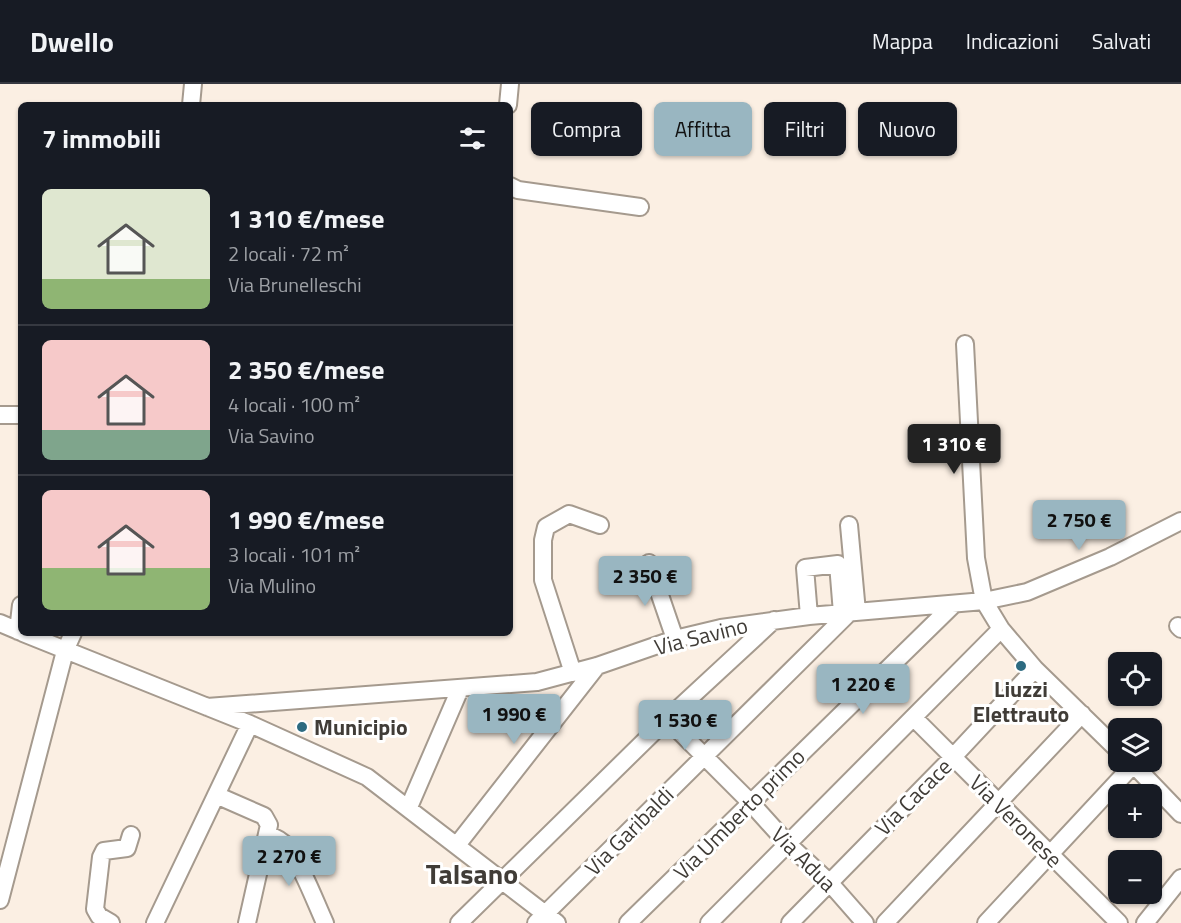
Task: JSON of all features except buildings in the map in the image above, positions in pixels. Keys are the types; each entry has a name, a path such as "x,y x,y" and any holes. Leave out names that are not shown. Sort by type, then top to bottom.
{"street":[{"path":"191,102 193,84"},
{"path":"508,102 510,84"},
{"path":"513,188 640,207"},
{"path":"965,344 976,558 984,601 1001,629 1035,669 1108,739"},
{"path":"0,415 18,415"},
{"path":"573,673 543,580 543,540 546,527 569,514 600,525"},
{"name":"Via Savino","path":"207,707 537,682 597,666 675,639 721,628 808,616 984,601 1027,592 1110,557 1181,521"},
{"path":"849,525 850,612"},
{"path":"649,563 675,639"},
{"path":"808,616 805,568 838,564 850,612"},
{"name":"Via Umberto primo","path":"628,923 953,605"},
{"name":"Via Garibaldi","path":"546,920 704,757 850,612"},
{"path":"459,923 668,718 774,620"},
{"path":"0,623 18,631"},
{"path":"709,923 1001,629"},
{"path":"29,636 250,724 367,777 503,880 546,920"},
{"path":"0,900 65,651 72,636"},
{"path":"457,845 597,666"},
{"name":"Via Cacace","path":"790,923 953,757 1035,669"},
{"path":"409,807 460,689"},
{"path":"885,923 1082,714"},
{"name":"Via Adua","path":"668,718 788,844 829,882 865,923"},
{"name":"Via Veronese","path":"914,718 1119,923"},
{"path":"154,923 250,724"},
{"path":"986,923 1124,772"},
{"path":"1141,772 1181,813"},
{"path":"216,795 264,816 269,825 248,923"},
{"path":"111,923 99,916 95,909 101,857 104,851 128,848 131,835"},
{"path":"267,835 277,838 286,846 309,887 325,923"},
{"path":"1144,923 1181,878"}],"place":[{"name":"Liuzzi Elettrauto","path":"1021,666"},
{"name":"Municipio","path":"302,727"}],"district":[{"name":"Talsano","path":"472,874"}]}
